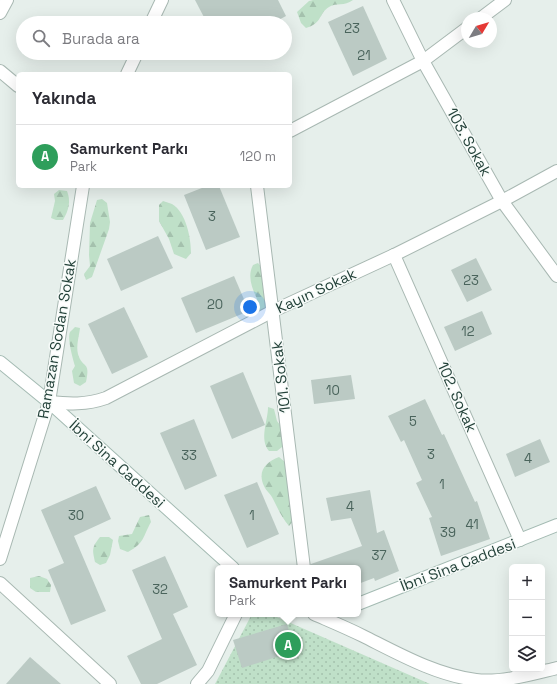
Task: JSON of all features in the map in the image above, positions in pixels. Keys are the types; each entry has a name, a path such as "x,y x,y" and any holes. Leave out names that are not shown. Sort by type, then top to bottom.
{"street":[{"path":"0,13 7,0"},
{"path":"154,16 162,0"},
{"name":"103. Sokak","path":"393,0 423,61 502,201 557,276"},
{"path":"489,12 505,0"},
{"path":"292,130 423,61 461,32"},
{"path":"128,72 134,60"},
{"path":"0,71 16,84"},
{"name":"Kayın Sokak","path":"49,402 82,404 106,398 273,311 394,255 502,201 557,171"},
{"name":"Ramazan Sodan Sokak","path":"0,559 49,402 83,188"},
{"name":"101. Sokak","path":"258,188 304,565"},
{"name":"102. Sokak","path":"394,255 520,540"},
{"name":"İbni Sina Caddesi","path":"0,362 49,402 230,565"},
{"name":"İbni Sina Caddesi","path":"361,603 557,525"},
{"path":"0,583 110,684"},
{"path":"197,684 208,671 235,617"},
{"path":"321,617 408,659 455,676 478,680 541,678 557,668"}],"green space":[{"path":"353,0 329,7 315,24 306,28 301,23 297,12 309,1"},
{"path":"59,190 67,191 69,198 67,213 63,220 51,218 55,201 54,194"},
{"path":"102,199 107,203 110,222 109,229 92,277 86,280 84,274 90,266 90,223 97,200"},
{"path":"163,201 172,204 177,208 187,226 191,253 186,259 174,254 169,239 159,221 159,205"},
{"path":"258,263 262,268 266,303 264,311 258,312 256,304 257,299 252,286 250,273 253,265"},
{"path":"75,327 80,328 77,351 80,359 87,367 86,382 80,386 74,383 72,371 75,366 69,339 70,332"},
{"path":"268,407 274,409 277,421 283,429 282,447 277,451 269,451 266,446 264,435"},
{"path":"279,457 285,462 287,479 291,491 294,520 289,526 282,517 262,481 262,472 264,468 267,464"},
{"path":"149,515 151,522 141,542 134,549 128,552 120,549 118,541 119,536 132,534 140,517"},
{"path":"100,537 109,537 113,540 110,555 106,563 100,565 95,562 93,551 95,543"},
{"path":"39,576 47,579 51,585 50,592 36,592 30,588 30,578"},
{"path":"250,617 277,617 430,684 215,684"}],"building":[{"path":"195,0 278,0 286,16 203,16"},
{"path":"363,6 387,59 353,76 328,22"},
{"path":"202,188 220,188 240,237 206,250 184,195"},
{"path":"158,236 173,268 121,291 107,259"},
{"path":"476,258 492,290 467,302 451,270"},
{"path":"234,276 249,311 196,333 181,298"},
{"path":"124,307 148,357 112,374 88,324"},
{"path":"482,311 492,334 455,351 444,327"},
{"path":"243,372 265,425 232,439 210,386"},
{"path":"351,375 355,399 314,404 311,380"},
{"path":"425,399 442,435 444,434 475,502 477,501 490,539 441,556 429,518 432,517 416,483 422,480 404,440 401,442 388,416"},
{"path":"194,419 217,476 185,490 160,433"},
{"path":"540,439 550,462 515,477 506,454"},
{"path":"257,482 279,534 247,548 224,495"},
{"path":"96,486 111,519 74,536 106,611 71,625 48,570 64,563 41,510"},
{"path":"370,490 377,533 384,530 399,571 375,581 374,578 361,583 361,565 311,565 362,546 351,518 331,521 326,498"},
{"path":"165,556 188,607 173,614 197,665 157,684 141,684 127,656 162,639 132,570"},
{"path":"287,624 295,651 242,668 233,640"},
{"path":"30,657 61,684 6,684"}],"place":[{"name":"Samurkent Parkı","path":"288,645"}]}
